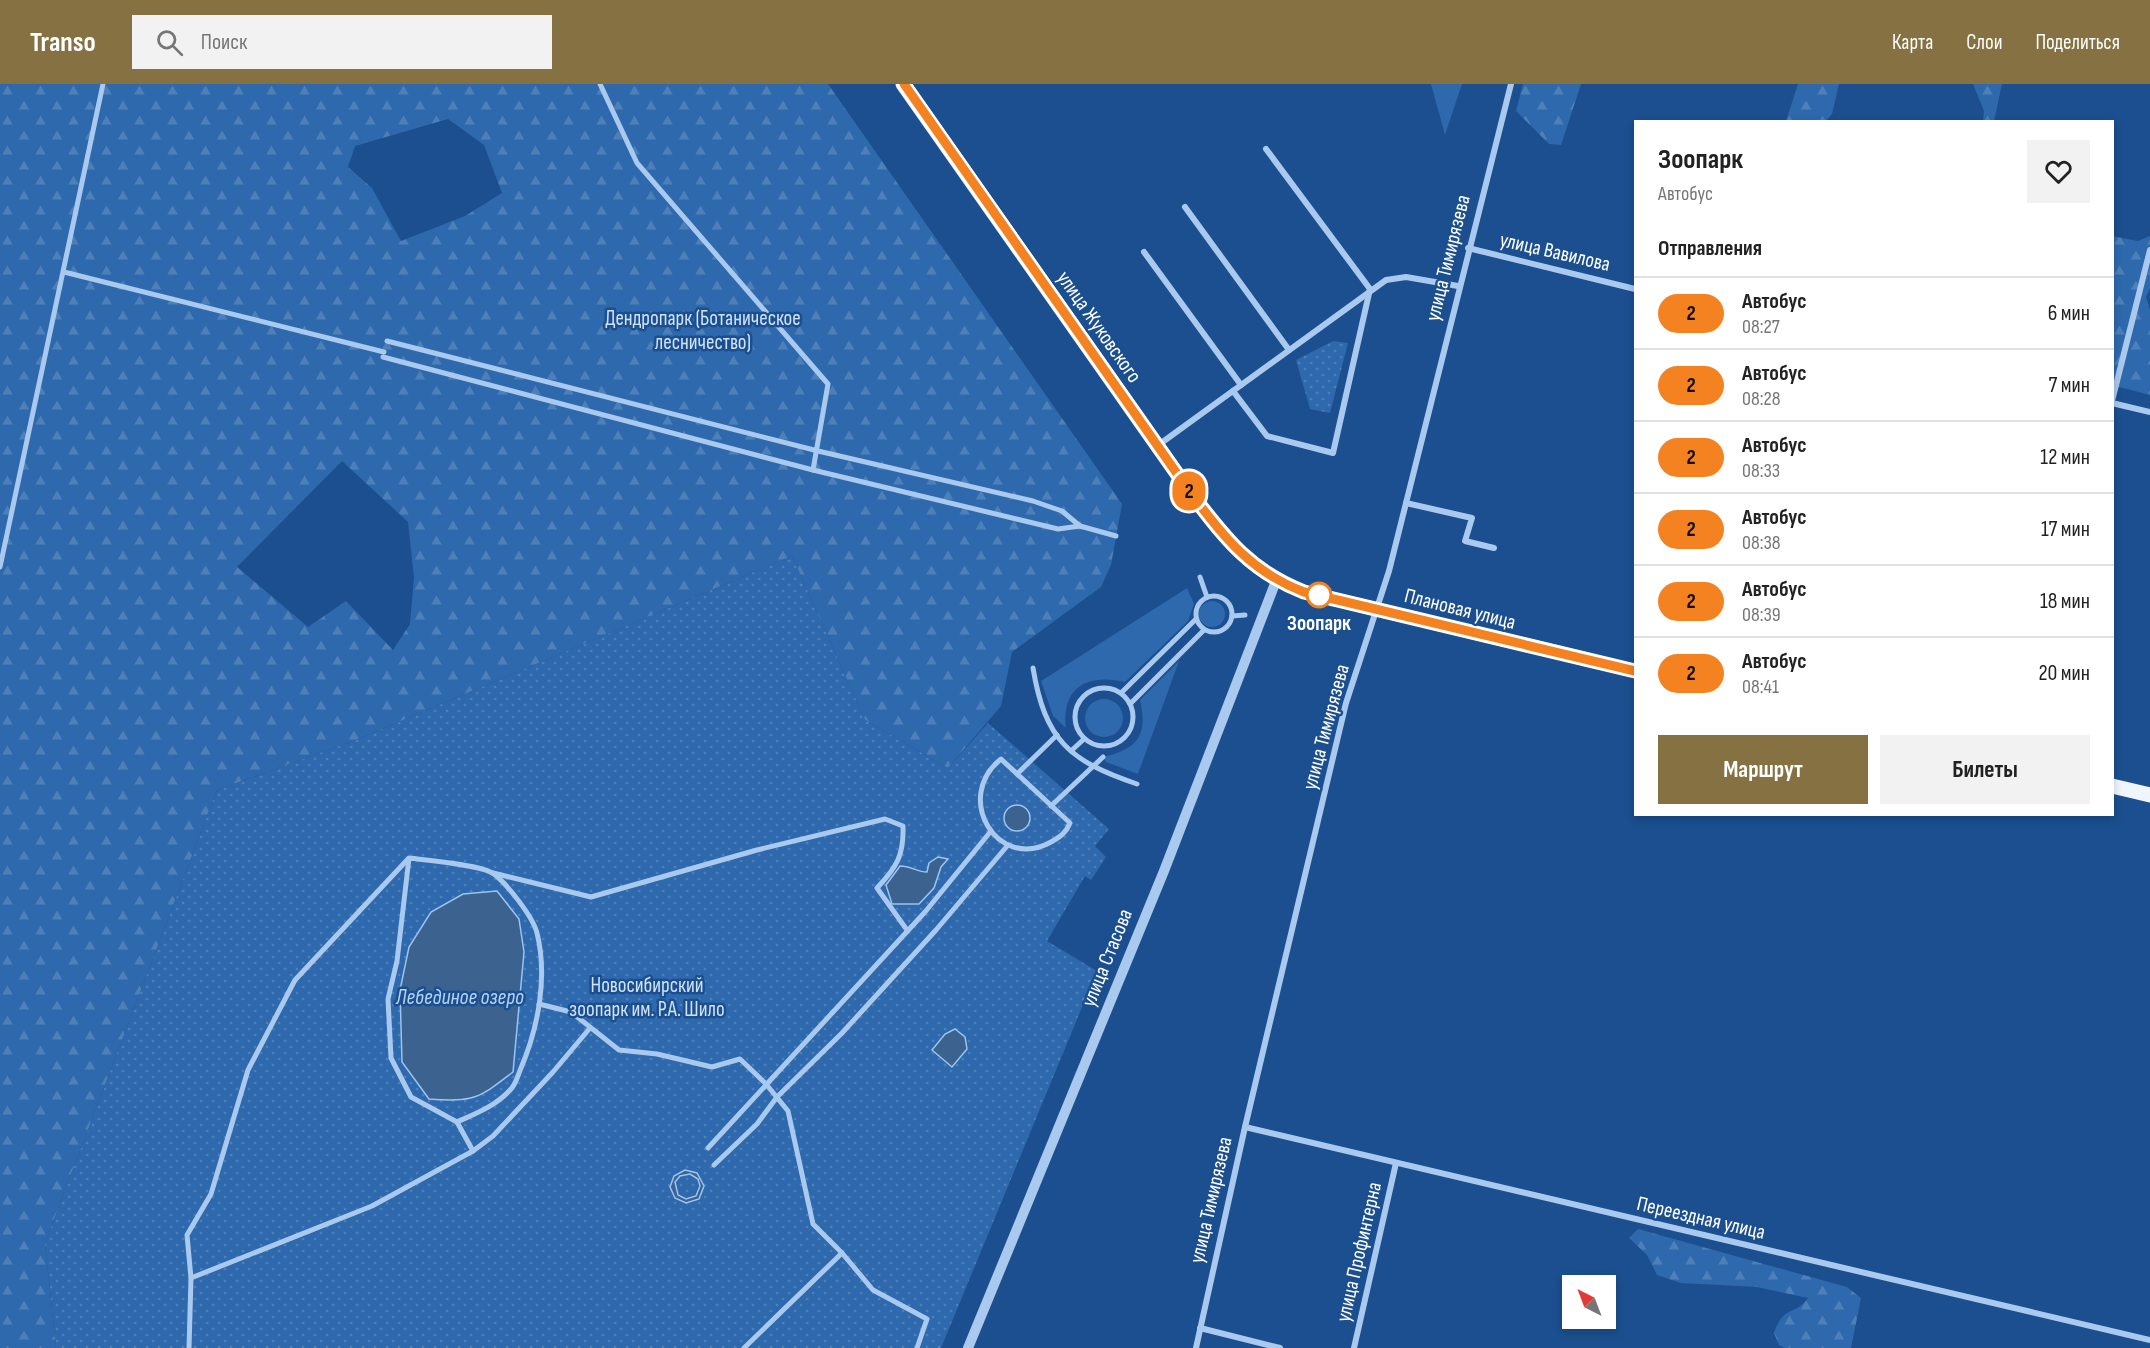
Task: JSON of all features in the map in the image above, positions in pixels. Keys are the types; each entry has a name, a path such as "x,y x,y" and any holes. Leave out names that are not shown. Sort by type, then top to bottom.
{"main road":[{"name":"улица Жуковского","path":"903,84 1192,495 1238,552 1276,581"},
{"name":"Плановая улица","path":"1276,581 1304,592 1634,671"},
{"path":"2114,786 2150,795"}],"street":[{"path":"0,567 103,84"},
{"path":"600,84 637,163 828,384 813,470"},
{"name":"улица Тимирязева","path":"1196,1348 1245,1127 1346,703 1378,610 1510,84"},
{"path":"1233,391 1267,436 1333,453 1370,290 1266,149"},
{"path":"1185,207 1289,350"},
{"name":"улица Вавилова","path":"1468,248 1634,289"},
{"path":"2114,394 2150,250"},
{"path":"1144,252 1241,385"},
{"path":"64,272 813,470 1058,529 1080,526 1116,536"},
{"path":"1157,446 1386,280 1406,277 1458,286"},
{"path":"387,341 818,451 1033,501 1062,511 1080,526"},
{"path":"2114,403 2150,412"},
{"path":"1406,503 1472,518 1465,541 1494,548"},
{"path":"1200,577 1207,597"},
{"name":"улица Стасова","path":"968,1348 1164,871 1276,581"},
{"path":"1121,693 1196,620 1198,604 1207,597 1218,596 1229,604 1232,616 1222,631 1204,630 1196,620"},
{"path":"1232,616 1245,615"},
{"path":"1130,704 1204,630"},
{"path":"1032,668 1039,704 1057,735 1071,751 1092,767 1137,784"},
{"path":"1103,687 1121,693 1130,704 1133,718 1131,727 1119,742 1101,746 1084,739 1075,721 1078,702 1084,694 1103,687"},
{"path":"1017,774 1043,746 1057,735"},
{"path":"1071,751 1084,739"},
{"path":"1051,806 1103,757"},
{"path":"1001,759 1017,774 1070,823 1060,837 1045,845 1026,849 1008,845 991,831 983,818 980,798 984,782 1001,759"},
{"path":"409,858 493,873 591,897 757,850 885,819 903,826 904,848 893,872 877,888 907,930"},
{"path":"708,1148 925,912 991,831"},
{"path":"714,1165 757,1124 777,1097 842,1033 928,939 1008,845"},
{"path":"409,858 397,961 388,999 391,1058 411,1097 457,1122 473,1151"},
{"path":"189,1348 191,1278 187,1235 211,1194 248,1070 295,980 409,858"},
{"path":"457,1122 489,1109 512,1088 535,1031 539,1004 540,962 537,932 526,911 493,873"},
{"path":"539,1004 571,1012 619,1050 657,1054 712,1067 740,1059 766,1084 788,1111 813,1224 842,1253 873,1290 927,1319 917,1348"},
{"path":"191,1278 372,1206 473,1151 493,1136 553,1072 590,1028"},
{"name":"Переездная улица","path":"1245,1127 2150,1340"},
{"name":"улица Профинтерна","path":"1354,1348 1396,1163"},
{"path":"744,1348 842,1253"},
{"path":"1200,1328 1281,1348"}],"green space":[{"name":"Дендропарк (Ботаническое лесничество)","path":"0,84 828,84 1122,504 1111,565 1101,587 1012,652 1001,706 948,768 865,720 792,556 361,738 217,790 45,1243 56,1348 0,1348","holes":["448,119 484,145 502,193 465,216 401,241 372,188 348,167 355,146","342,461 408,522 414,578 410,624 393,650 346,601 308,627 237,567"]},
{"path":"1431,84 1462,84 1445,135"},
{"path":"1523,84 1581,84 1561,145 1549,144 1516,111"},
{"path":"1798,84 1839,84 1832,114 1827,120 1786,120"},
{"path":"1973,84 2002,84 1994,120 1983,120 1984,111"},
{"path":"2114,236 2138,241 2150,236 2150,288 2146,297 2150,310 2150,395 2114,386"},
{"path":"1333,341 1348,343 1330,413 1310,409 1296,360"},
{"name":"Новосибирский зоопарк им. Р.А. Шило","path":"792,556 865,720 948,768 988,723 1109,829 1095,846 1106,857 1091,880 1085,876 1047,941 1097,971 941,1348 56,1348 45,1243 217,790 361,738"},
{"path":"1187,588 1194,604 1188,621 1125,682 1099,680 1080,686 1068,702 1066,728 1053,716 1041,681"},
{"path":"1212,601 1221,605 1225,614 1221,623 1212,627 1203,623 1199,614 1203,605"},
{"path":"1179,661 1138,774 1106,762 1103,757 1125,750 1138,739 1143,723 1140,700"},
{"path":"1104,699 1117,705 1123,718 1117,731 1104,737 1091,731 1085,718 1091,705"},
{"path":"1638,1229 1847,1287 1861,1298 1851,1348 1785,1348 1779,1345 1774,1333 1778,1324 1785,1314 1803,1304 1808,1298 1757,1287 1681,1283 1657,1275 1647,1255 1629,1238"}],"water":[{"path":"1017,805 1026,809 1030,818 1026,827 1017,831 1008,827 1004,818 1008,809"},
{"path":"938,857 948,859 941,867 934,888 919,904 892,904 886,885 900,866 927,872 929,863"},
{"name":"Лебединое озеро","path":"497,891 519,919 524,952 513,1072 475,1097 456,1100 429,1099 402,1062 400,990 409,947 431,912 463,894"},
{"path":"955,1029 965,1037 967,1049 952,1067 932,1050 945,1034"},
{"path":"685,1170 697,1173 704,1186 699,1199 686,1203 675,1198 670,1187 674,1176","holes":["690,1174 698,1179 700,1186 696,1196 686,1199 678,1195 675,1182 680,1176"]}],"bus line":[{"name":"2","path":"904,84 1192,495 1238,552 1256,567 1276,581 1304,592 1522,646 1634,671"}],"place":[{"name":"Зоопарк","path":"1319,595"}]}
